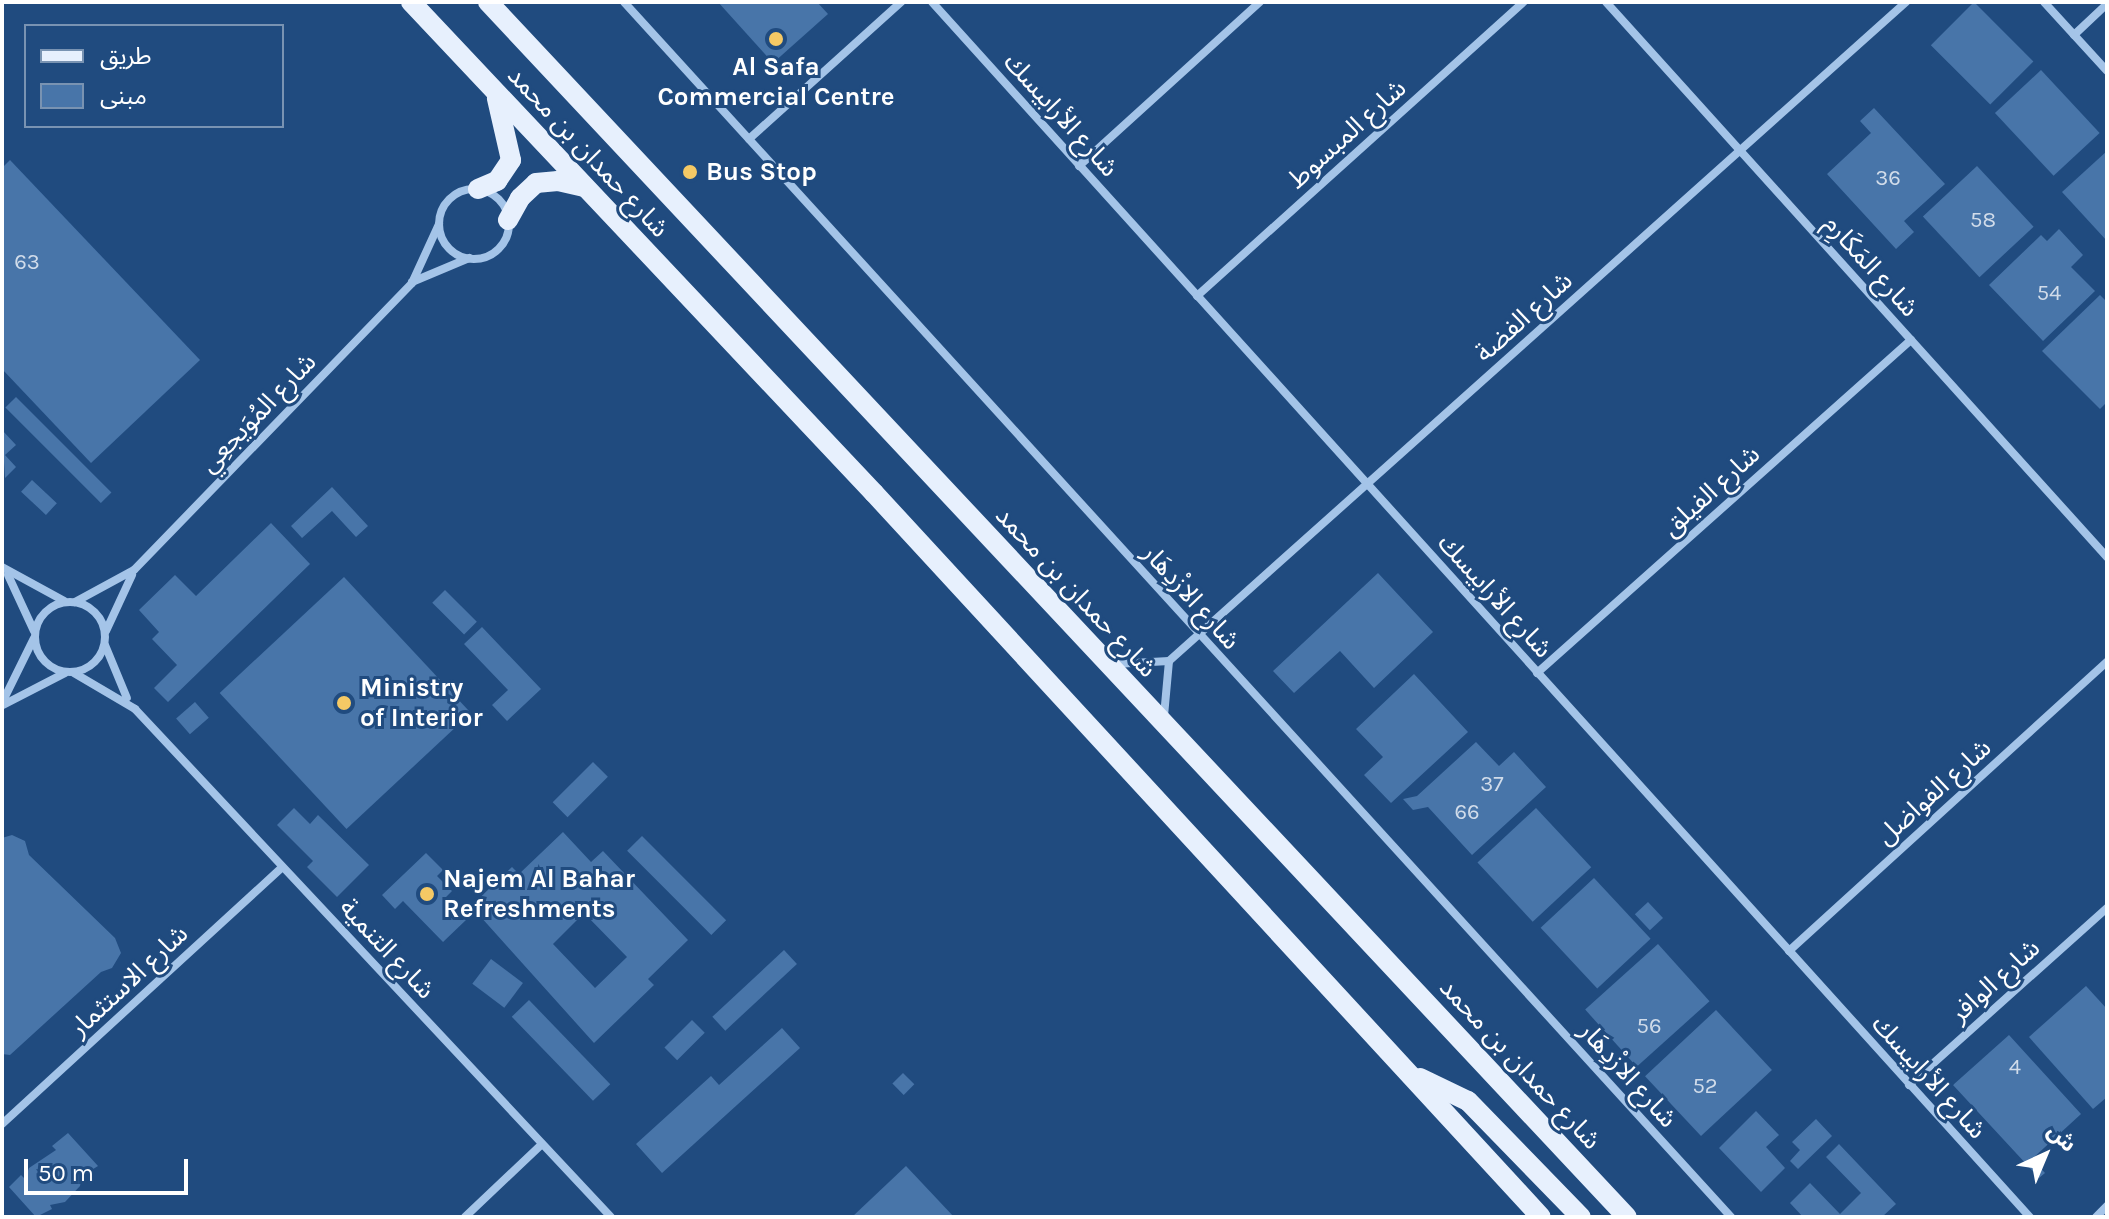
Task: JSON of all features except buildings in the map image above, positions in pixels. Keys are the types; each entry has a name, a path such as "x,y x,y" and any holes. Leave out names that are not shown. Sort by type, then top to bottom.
{"main road":[{"name":"شارع حمدان بن محمد","path":"411,2 1416,1077 1536,1213"},
{"name":"شارع حمدان بن محمد","path":"488,2 1627,1217"},
{"path":"478,189 497,181 511,160 495,91"},
{"path":"508,220 520,198 536,183 558,181 584,187"},
{"path":"1416,1077 1468,1101 1581,1217"}],"street":[{"name":"شارع الازْدِهَار","path":"624,2 1731,1217"},
{"path":"749,139 901,2"},
{"name":"شارع الأرابيسك","path":"932,2 2030,1217"},
{"path":"1079,166 1260,2"},
{"name":"شارع المبسوط","path":"1197,296 1524,2"},
{"name":"شارع المَكَارِم","path":"1606,2 2107,557"},
{"name":"شارع الفضة","path":"1169,661 1906,2"},
{"path":"2044,2 2107,71"},
{"path":"2074,35 2107,4"},
{"path":"478,189 498,200 508,220 507,234 495,252 469,258 451,250 439,224 450,199 478,189"},
{"name":"شارع المُوَيجعِي","path":"75,602 134,570 412,283 439,224"},
{"name":"شارع المُوَيجعِي","path":"412,283 469,258"},
{"name":"شارع الفيلق","path":"1537,673 1911,340"},
{"path":"4,569 65,602"},
{"path":"4,569 43,661 70,673"},
{"name":"شارع المُوَيجعِي","path":"105,633 134,570"},
{"path":"65,602 75,602 95,613 105,633 105,644 94,663 2,704 44,612 65,602"},
{"name":"شارع التنمية","path":"105,644 116,678 135,709 611,1217"},
{"path":"1108,663 1138,667 1169,661 1165,724"},
{"name":"شارع الفواضل","path":"1789,951 2107,662"},
{"name":"شارع التنمية","path":"70,673 135,709"},
{"name":"شارع الاستثمار","path":"2,1124 282,867"},
{"name":"شارع الوافر","path":"1909,1085 2107,908"},
{"path":"465,1217 542,1144"},
{"path":"2096,1217 2107,1206"}],"place":[{"name":"Al Safa Commercial Centre","path":"776,39"},
{"name":"Bus Stop","path":"690,172"},
{"name":"Ministry of Interior","path":"344,703"},
{"name":"Najem Al Bahar Refreshments","path":"427,894"}]}
